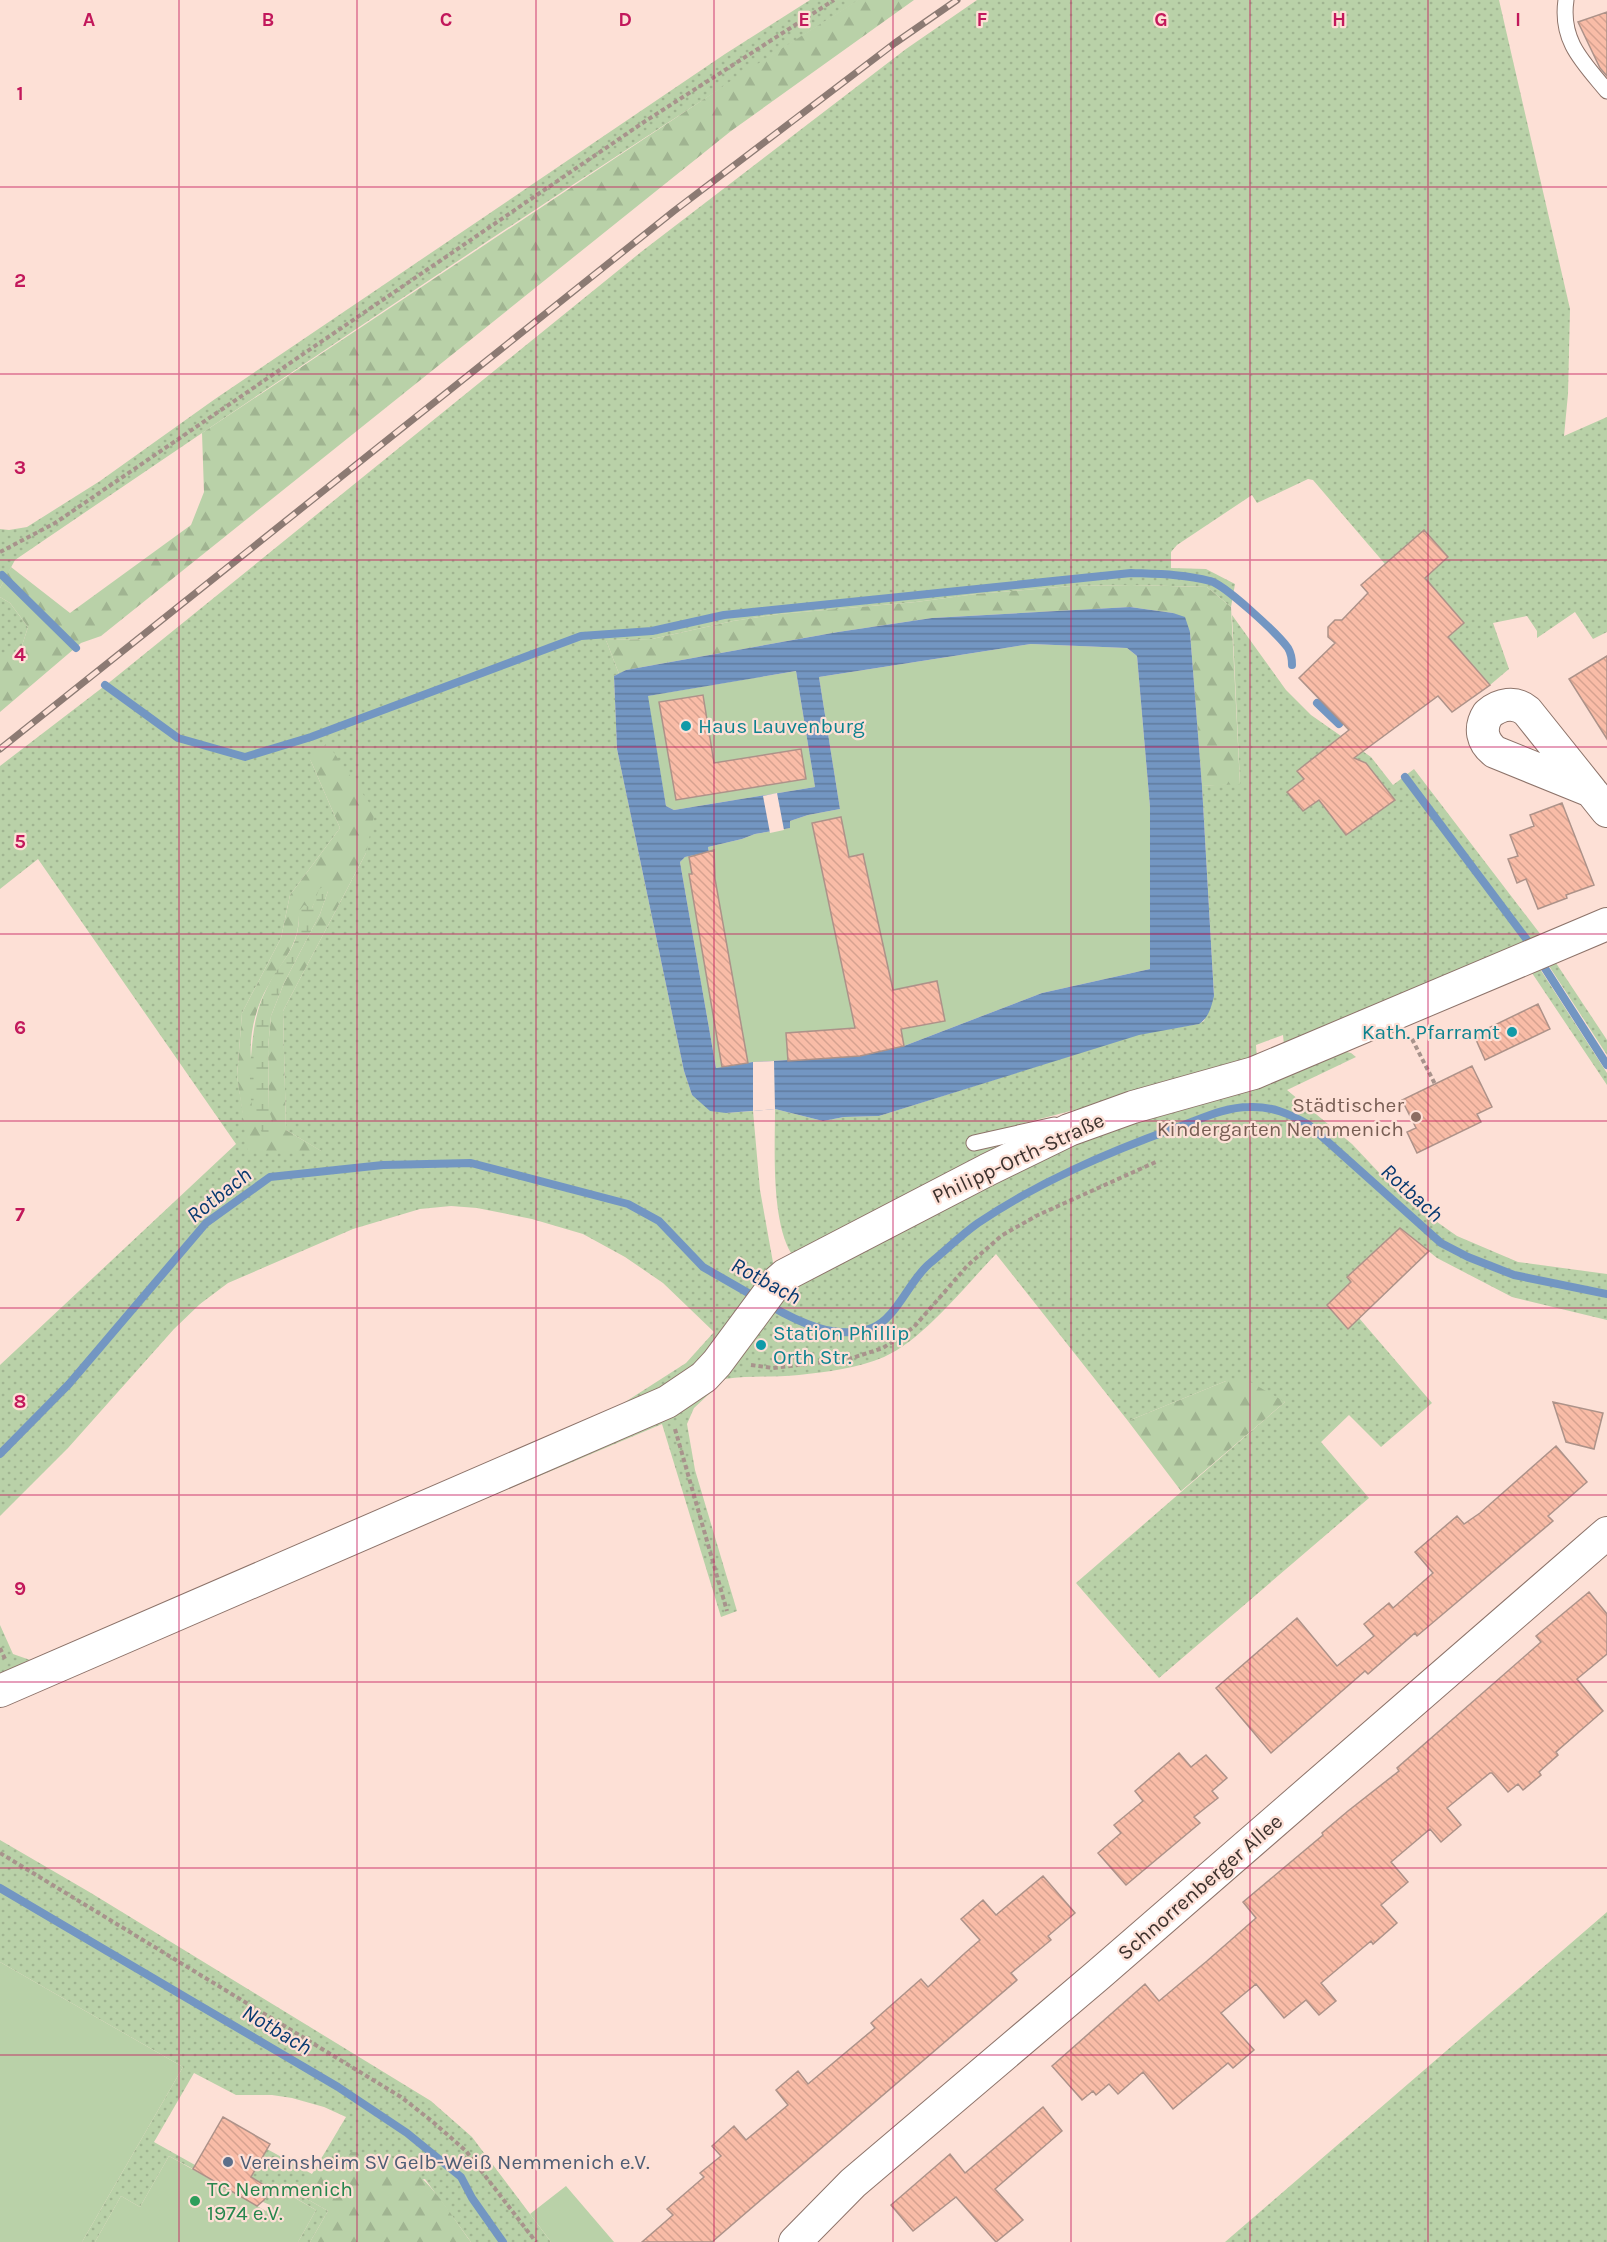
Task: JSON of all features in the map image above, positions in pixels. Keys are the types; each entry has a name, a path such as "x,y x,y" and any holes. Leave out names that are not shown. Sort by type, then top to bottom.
{"street":[{"name":"Philipp-Orth-Straße","path":"0,1691 667,1402 704,1377 730,1347 775,1286 789,1273 987,1170 1070,1130 1133,1107 1254,1073 1607,924"},
{"name":"Schnorrenberger Allee","path":"795,2242 853,2183 1098,1975 1607,1533"}],"lane":[{"path":"1566,0 1564,12 1572,48 1607,91"},
{"path":"974,1143 1133,1107"}],"path":[{"path":"0,552 56,523 644,122 834,0"},
{"path":"1408,1032 1436,1086"},
{"path":"730,1347 753,1366 773,1368 849,1359 883,1348 914,1327 967,1266 1001,1236 1036,1215 1158,1161"},
{"path":"667,1402 727,1611"},
{"path":"0,1853 401,2097 466,2151 536,2242"}],"green space":[{"path":"810,0 859,0 329,347 15,560 0,588 0,529 27,527 100,481 215,399 725,54"},
{"path":"858,0 914,0 731,131 101,636 81,643 0,712 0,655 19,655 28,627 10,603 0,597 0,588 11,567 70,613 191,525 204,492 202,433 737,77"},
{"path":"977,0 1499,0 1570,309 1568,394 1564,436 1607,417 1607,632 1593,639 1575,612 1537,638 1537,631 1527,616 1493,623 1509,669 1490,685 1448,637 1464,623 1425,578 1448,557 1424,530 1385,564 1313,480 1308,479 1257,503 1252,495 1177,545 1171,552 1171,568 1206,569 1235,584 1231,607 1207,587 1071,586 779,614 733,621 652,639 606,640 619,674 614,676 617,749 684,1071 692,1095 726,1113 753,1111 760,1190 774,1268 707,1355 672,1385 0,1681 0,1625 13,1654 30,1660 622,1404 686,1363 714,1332 663,1283 625,1257 583,1234 532,1219 477,1208 451,1206 420,1209 353,1229 228,1283 200,1304 174,1329 68,1448 0,1516 0,1365 236,1144 38,859 0,889 0,766 111,681 641,252 906,49","holes":["310,759 366,853 283,1011 286,1130 321,1151 249,1151 237,1076 242,1013 281,938 290,895 340,828"]},
{"path":"1071,586 1207,587 1231,607 1240,784 1202,786 1190,632 1173,613 1130,607 932,618 838,632 626,670 619,674 606,640 652,639 733,621 779,614"},
{"path":"0,597 10,603 28,627 19,655 0,655"},
{"path":"1232,615 1286,690 1311,715 1371,757 1393,785 1414,769 1541,935 1284,1045 1283,1035 1256,1045 1257,1060 1227,1070 971,1137 1006,1144 796,1255 791,1253 780,1222 777,1203 775,1109 823,1121 844,1117 879,1116 1139,1034 1204,1021 1214,995 1202,786 1240,783"},
{"path":"1031,644 1127,648 1137,656 1150,807 1150,969 1042,993 904,1046 860,1056 753,1062 716,1068 680,862 685,857 709,851 708,847 755,834 790,828 790,821 840,809 819,677"},
{"path":"796,671 815,787 674,810 666,806 647,696"},
{"path":"327,743 375,811 366,853 283,1011 286,1130 323,1152 248,1151 237,1076 242,1013 281,938 290,895 340,828 310,759","holes":["328,891 320,914 284,983 271,1016 268,1048 269,1111 251,1058 254,1020 264,994 294,942 299,923 299,911 312,908 316,899"]},
{"path":"325,886 328,891 320,914 284,983 271,1016 268,1048 269,1111 274,1124 274,1134 270,1138 265,1138 255,1117 250,1089 250,1069 257,1015 266,990 293,945 299,911 304,905 312,908 319,889"},
{"path":"1556,963 1607,1040 1607,1055 1549,966"},
{"path":"1540,969 1607,1073 1607,1085 1532,973"},
{"path":"1342,1051 1356,1057 1287,1090 1352,1144 1403,1198 1457,1236 1518,1262 1607,1274 1607,1320 1512,1297 1437,1258 1400,1228 1347,1277 1351,1282 1327,1305 1348,1328 1359,1318 1432,1403 1381,1447 1349,1415 1321,1442 1369,1498 1159,1678 1076,1583 1285,1402 1226,1381 1128,1421 996,1254 929,1325 899,1349 884,1357 853,1367 820,1372 725,1379 694,1408 687,1424 695,1470 737,1611 721,1617 662,1424 0,1704 660,1419 665,1421 688,1407 783,1292 1032,1157"},
{"path":"1247,1380 1285,1402 1181,1491 1128,1421 1226,1381"},
{"path":"0,1840 91,1893 431,2101 472,2137 551,2242 471,2242 425,2179 307,2199 328,2211 310,2242 298,2242 316,2210 280,2189 270,2205 263,2202 270,2188 251,2177 267,2149 312,2174 346,2117 324,2107 292,2098 272,2095 236,2095 194,2073 154,2142 195,2165 193,2169 169,2156 140,2207 121,2196 95,2242 82,2242 183,2067 0,1962"},
{"path":"1607,1912 1607,2242 1225,2242"},
{"path":"0,1962 183,2067 82,2242 0,2242"},
{"path":"351,2152 374,2154 409,2168 435,2193 471,2242 310,2242 328,2211 307,2199 303,2192 306,2184 321,2166"},
{"name":"TC Nemmenich 1974 e.V.","path":"169,2156 266,2211 279,2189 316,2210 298,2242 95,2242 121,2196 140,2207"},
{"path":"566,2186 614,2242 551,2242 530,2214"}],"water":[{"path":"1130,607 1185,617 1190,632 1202,786 1214,996 1209,1012 1199,1024 1139,1035 879,1116 844,1117 823,1121 775,1109 726,1113 710,1111 692,1095 684,1071 617,749 614,676 626,670 838,632 932,618","holes":["1031,644 1127,648 1137,656 1150,807 1150,969 1042,993 904,1046 860,1056 753,1062 716,1068 680,862 685,857 709,852 708,847 755,834 790,828 790,821 840,809 819,677","796,671 815,787 674,810 666,806 648,696"]}],"pier":[{"path":"777,793 784,830 770,833 763,796"},
{"path":"774,1061 775,1109 753,1111 753,1062"}],"building":[{"path":"1607,12 1607,76 1600,68 1578,22"},
{"path":"1424,530 1448,557 1425,578 1464,623 1448,637 1490,685 1452,712 1438,696 1354,758 1366,763 1395,800 1346,835 1319,800 1303,811 1287,792 1304,779 1297,771 1349,730 1299,678 1335,643 1328,637 1328,627 1335,620 1342,620 1368,593 1361,585"},
{"path":"1607,656 1607,739 1569,679"},
{"name":"Haus Lauvenburg","path":"703,695 714,763 801,749 806,779 676,800 659,702"},
{"path":"1562,803 1594,885 1566,895 1567,898 1538,909 1526,879 1517,883 1508,859 1518,856 1510,835 1534,826 1530,815"},
{"path":"841,817 849,857 863,854 893,990 937,981 945,1021 901,1029 904,1046 860,1056 788,1061 786,1033 855,1028 812,823"},
{"path":"714,850 715,879 748,1063 722,1067 689,874 692,874 689,857"},
{"name":"Kath. Pfarramt","path":"1538,1004 1550,1029 1485,1060 1474,1035"},
{"path":"1472,1066 1492,1107 1477,1114 1481,1122 1417,1153 1407,1132 1416,1128 1402,1100"},
{"path":"1400,1228 1429,1251 1348,1329 1327,1305 1351,1282 1347,1277"},
{"path":"1553,1402 1603,1413 1594,1449 1566,1442"},
{"path":"1556,1446 1587,1482 1548,1516 1553,1521 1417,1636 1415,1633 1368,1674 1365,1671 1271,1753 1216,1688 1297,1618 1337,1666 1374,1636 1364,1624 1389,1603 1393,1608 1433,1573 1415,1552 1457,1516 1464,1524 1480,1513"},
{"path":"1589,1592 1607,1614 1607,1654 1577,1679 1603,1711 1556,1752 1558,1755 1539,1772 1541,1775 1523,1790 1518,1784 1508,1792 1490,1773 1447,1808 1461,1825 1441,1842 1430,1829 1391,1862 1408,1882 1381,1905 1397,1923 1373,1944 1371,1941 1321,1983 1336,2001 1319,2015 1306,2000 1284,2018 1256,1984 1221,2013 1254,2050 1233,2068 1228,2063 1173,2109 1143,2072 1118,2094 1109,2084 1096,2095 1093,2091 1082,2100 1052,2066 1145,1984 1159,2001 1256,1918 1243,1902 1348,1811 1399,1771 1397,1768 1541,1642 1536,1636"},
{"path":"1179,1753 1191,1767 1206,1755 1227,1778 1212,1791 1218,1798 1194,1817 1200,1823 1126,1885 1098,1853 1121,1833 1114,1825 1143,1801 1135,1791"},
{"path":"1043,1876 1075,1913 1048,1936 1051,1940 1011,1973 1017,1980 712,2242 642,2242 673,2215 667,2209 704,2177 700,2173 721,2156 712,2146 734,2126 746,2140 788,2105 776,2090 798,2071 808,2084 875,2028 871,2023 921,1979 928,1987 980,1940 961,1919 983,1900 996,1915"},
{"path":"1043,2107 1062,2131 995,2189 1023,2220 996,2242 956,2197 913,2231 891,2205 950,2154 965,2173"},
{"name":"Vereinsheim SV Gelb-Weiß Nemmenich e.V.","path":"223,2117 270,2144 251,2177 271,2189 257,2206 193,2169"}],"waterway":[{"path":"105,685 178,738 245,757 311,737 581,636 652,631 724,615 1131,573 1190,577 1217,584 1263,621 1282,641 1290,652 1292,665"},
{"path":"2,575 76,648"},
{"path":"1317,703 1339,724"},
{"path":"1405,777 1533,948"},
{"path":"1539,959 1607,1065"},
{"name":"Rotbach","path":"769,1305 792,1318 818,1328 845,1332 872,1328 888,1317 929,1264 972,1228 1001,1208 1049,1182 1124,1148 1212,1114 1249,1107 1280,1112 1309,1125 1441,1243 1468,1257 1514,1275 1607,1294"},
{"name":"Rotbach","path":"0,1454 69,1384 206,1223 270,1177 383,1165 471,1163 628,1204 659,1221 703,1267 757,1298"},
{"name":"Notbach","path":"0,1888 338,2087 407,2133 461,2177 472,2198 503,2242"}],"railway":[{"path":"0,749 674,211 895,43 957,0"}],"place":[{"name":"Haus Lauvenburg","path":"686,726"},
{"name":"Kath. Pfarramt","path":"1512,1032"},
{"name":"Städtischer Kindergarten Nemmenich","path":"1416,1117"},
{"name":"Station Phillip Orth Str.","path":"761,1345"},
{"name":"Vereinsheim SV Gelb-Weiß Nemmenich e.V.","path":"228,2162"},
{"name":"TC Nemmenich 1974 e.V.","path":"195,2201"}]}
